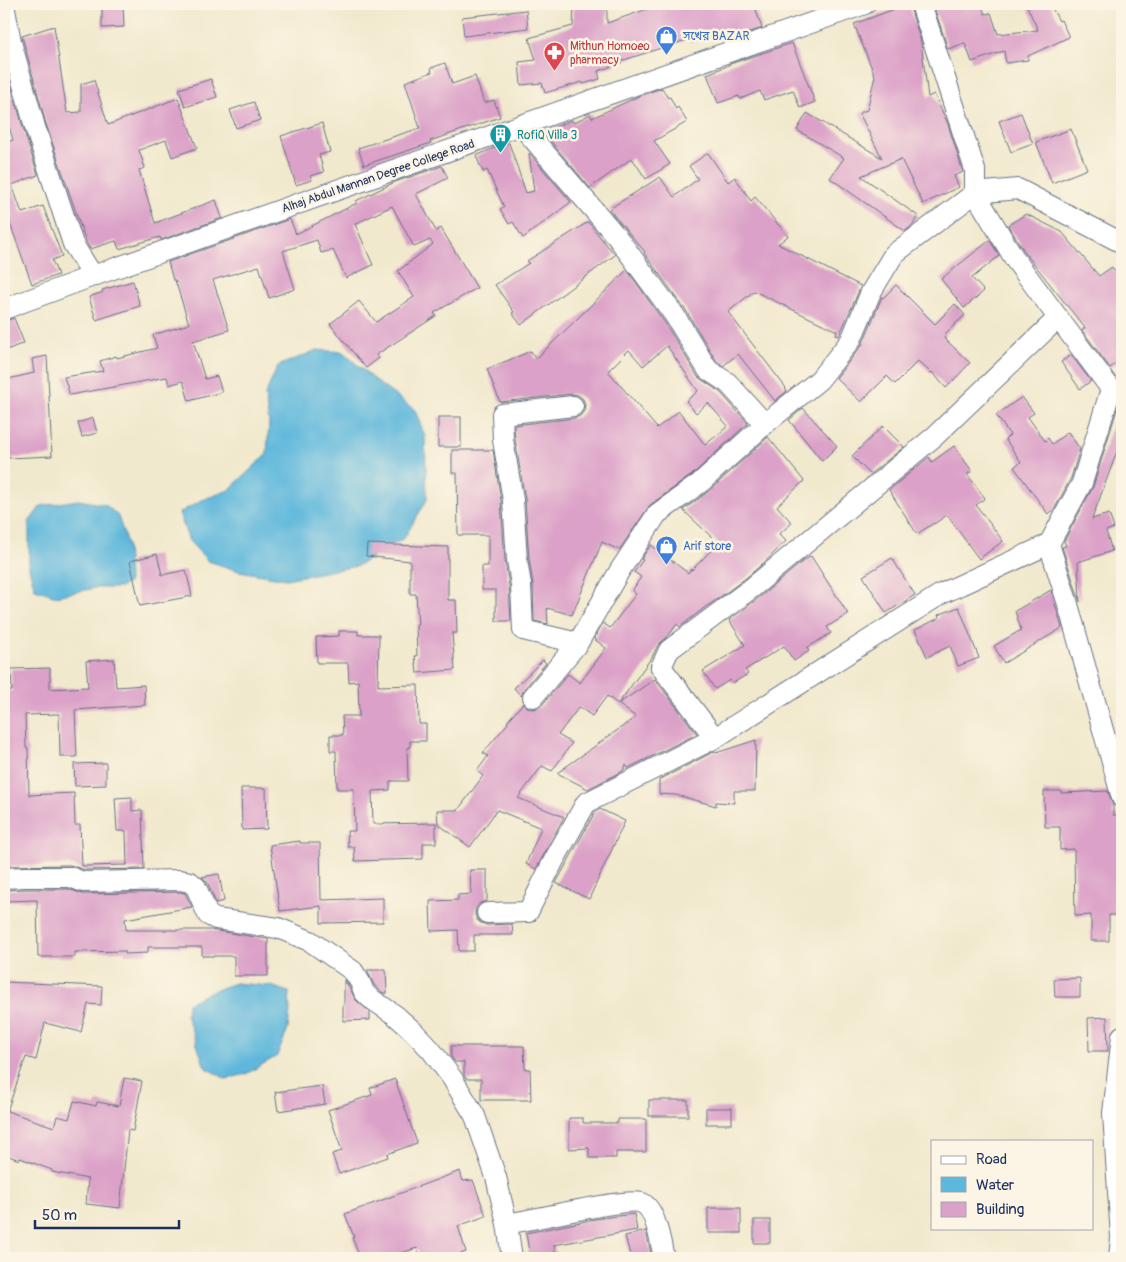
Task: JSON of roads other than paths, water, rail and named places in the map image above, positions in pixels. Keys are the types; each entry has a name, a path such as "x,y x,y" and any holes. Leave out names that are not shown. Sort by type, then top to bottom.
{"street":[{"path":"4,4 11,42 35,127 73,244 93,276"},
{"name":"Alhaj Abdul Mannan Degree College Road","path":"4,309 866,4"},
{"path":"487,913 528,912 586,803 715,738 941,594 1049,544 1082,483 1111,389 1016,262 975,193 975,170 920,4"},
{"path":"521,125 617,237 675,316 708,370 728,383 765,424"},
{"path":"533,697 578,643 620,570 657,514 700,483 765,424 819,380 852,340 871,292 894,254 975,193 1018,189 1122,243"},
{"path":"715,738 661,667 669,650 753,587 935,436 1058,318"},
{"path":"573,406 502,414 503,440 513,500 523,630 578,643"},
{"path":"1049,544 1067,601 1122,798"},
{"path":"4,878 24,876 70,877 83,882 173,880 190,882 196,887 208,915 211,917 278,928 310,941 341,962 353,971 364,992 370,998 413,1030 431,1050 475,1116 496,1177 512,1258"},
{"path":"1119,1258 1121,1238 1113,1113 1122,1036"},
{"path":"506,1224 603,1206 634,1202 642,1203 651,1212 664,1258"}],"water":[{"path":"317,350 343,352 378,383 415,410 425,436 427,500 404,538 357,566 286,579 239,571 208,561 189,541 179,513 202,500 229,490 267,454 269,423 265,395 278,366"},
{"path":"78,500 106,505 118,516 127,544 129,582 120,588 95,588 56,596 35,589 29,568 29,522 41,506"},
{"path":"235,983 271,986 289,992 290,1011 288,1029 277,1056 246,1074 226,1079 205,1067 186,1014 188,1003 210,992"}],"place":[{"name":"সখের BAZAR","path":"667,55"},
{"name":"Mithun Homoeo pharmacy","path":"554,72"},
{"name":"RofiQ Villa 3","path":"501,154"},
{"name":"Arif store","path":"667,565"}]}
